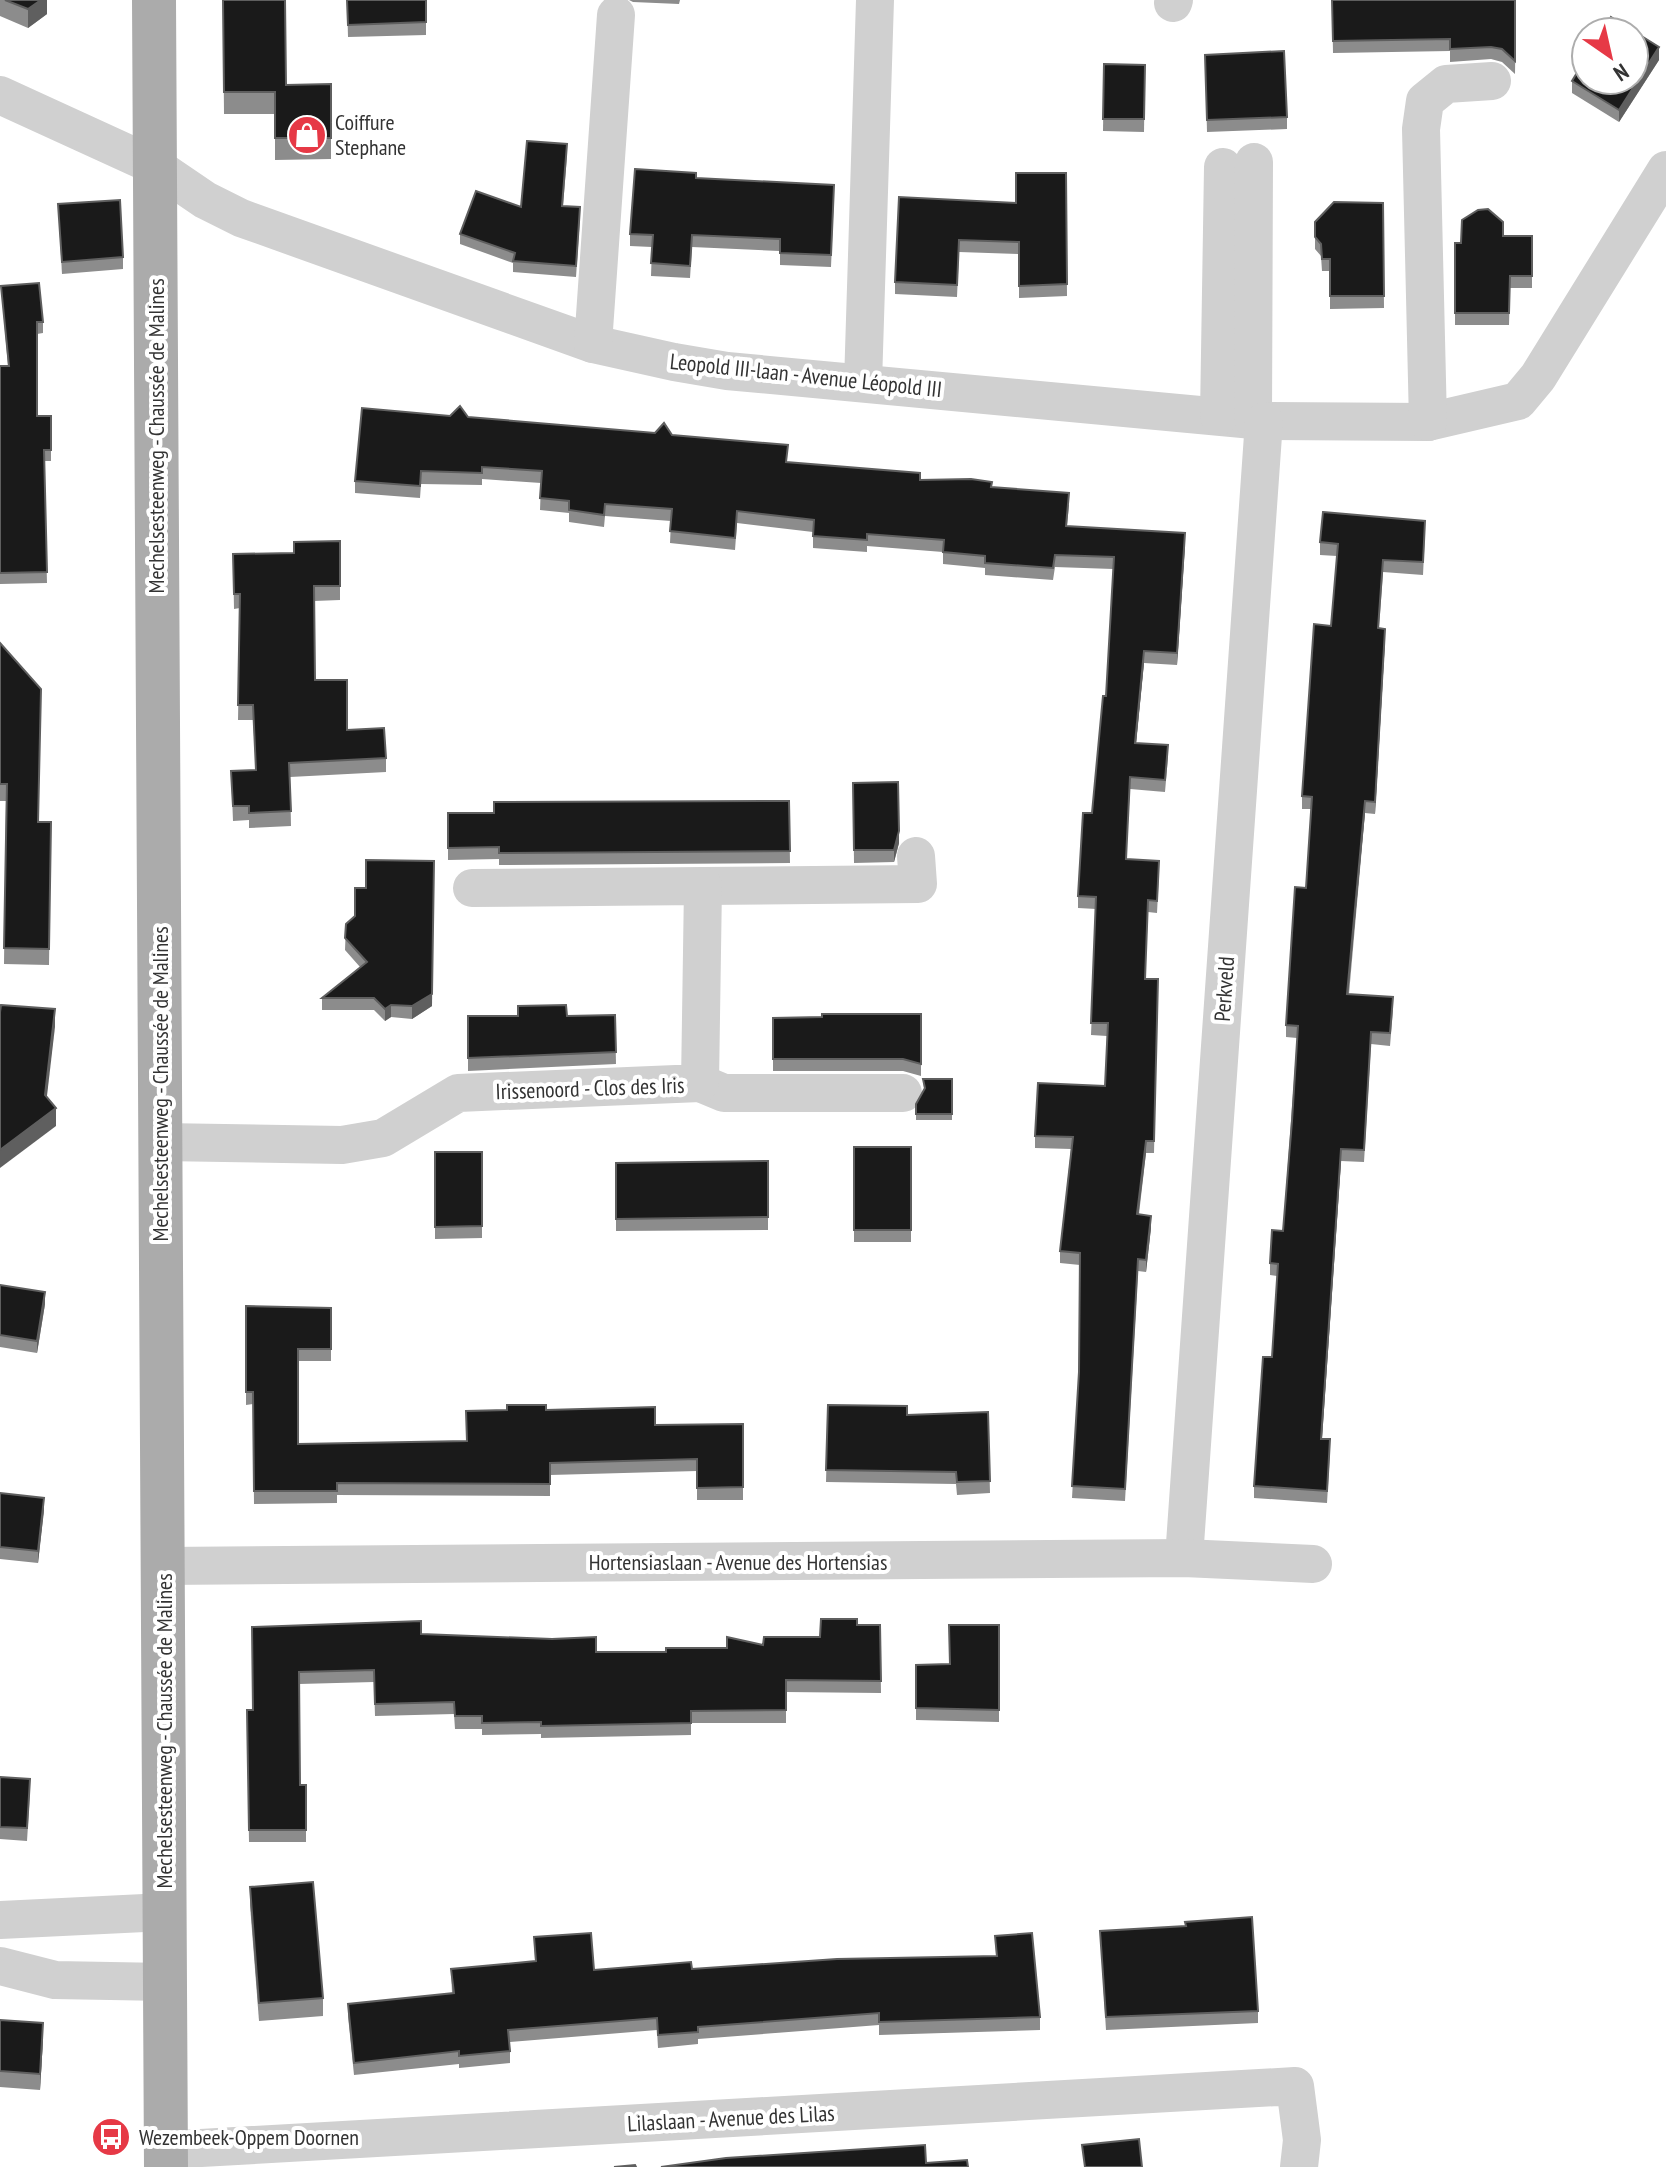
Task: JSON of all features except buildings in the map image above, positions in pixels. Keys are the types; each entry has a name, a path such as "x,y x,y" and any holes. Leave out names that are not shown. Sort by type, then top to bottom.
{"main road":[{"name":"Mechelsesteenweg - Chaussée de Malines","path":"154,0 166,2158"}],"street":[{"path":"863,383 875,0"},
{"path":"593,344 616,15"},
{"path":"1428,422 1421,129 1425,101 1446,84 1492,81"},
{"name":"Leopold III-laan - Avenue Léopold III","path":"0,95 155,166 205,200 241,218 593,344 727,371 1245,419 1428,422 1518,401 1538,377 1666,170"},
{"name":"Perkveld","path":"1184,1558 1245,419 1238,164"},
{"path":"472,888 918,884 916,856"},
{"name":"Irissenoord - Clos des Iris","path":"161,1142 342,1145 383,1138 458,1093 700,1083 703,886"},
{"path":"700,1083 724,1093 903,1093"},
{"name":"Hortensiaslaan - Avenue des Hortensias","path":"163,1566 1184,1558 1313,1564"},
{"path":"0,1920 165,1912"},
{"path":"0,1966 55,1980 166,1982"},
{"name":"Lilaslaan - Avenue des Lilas","path":"166,2158 1295,2086 1302,2140 1299,2167"}],"place":[{"name":"Coiffure Stephane","path":"307,135"},
{"name":"Wezembeek-Oppem Doornen","path":"111,2137"}]}
